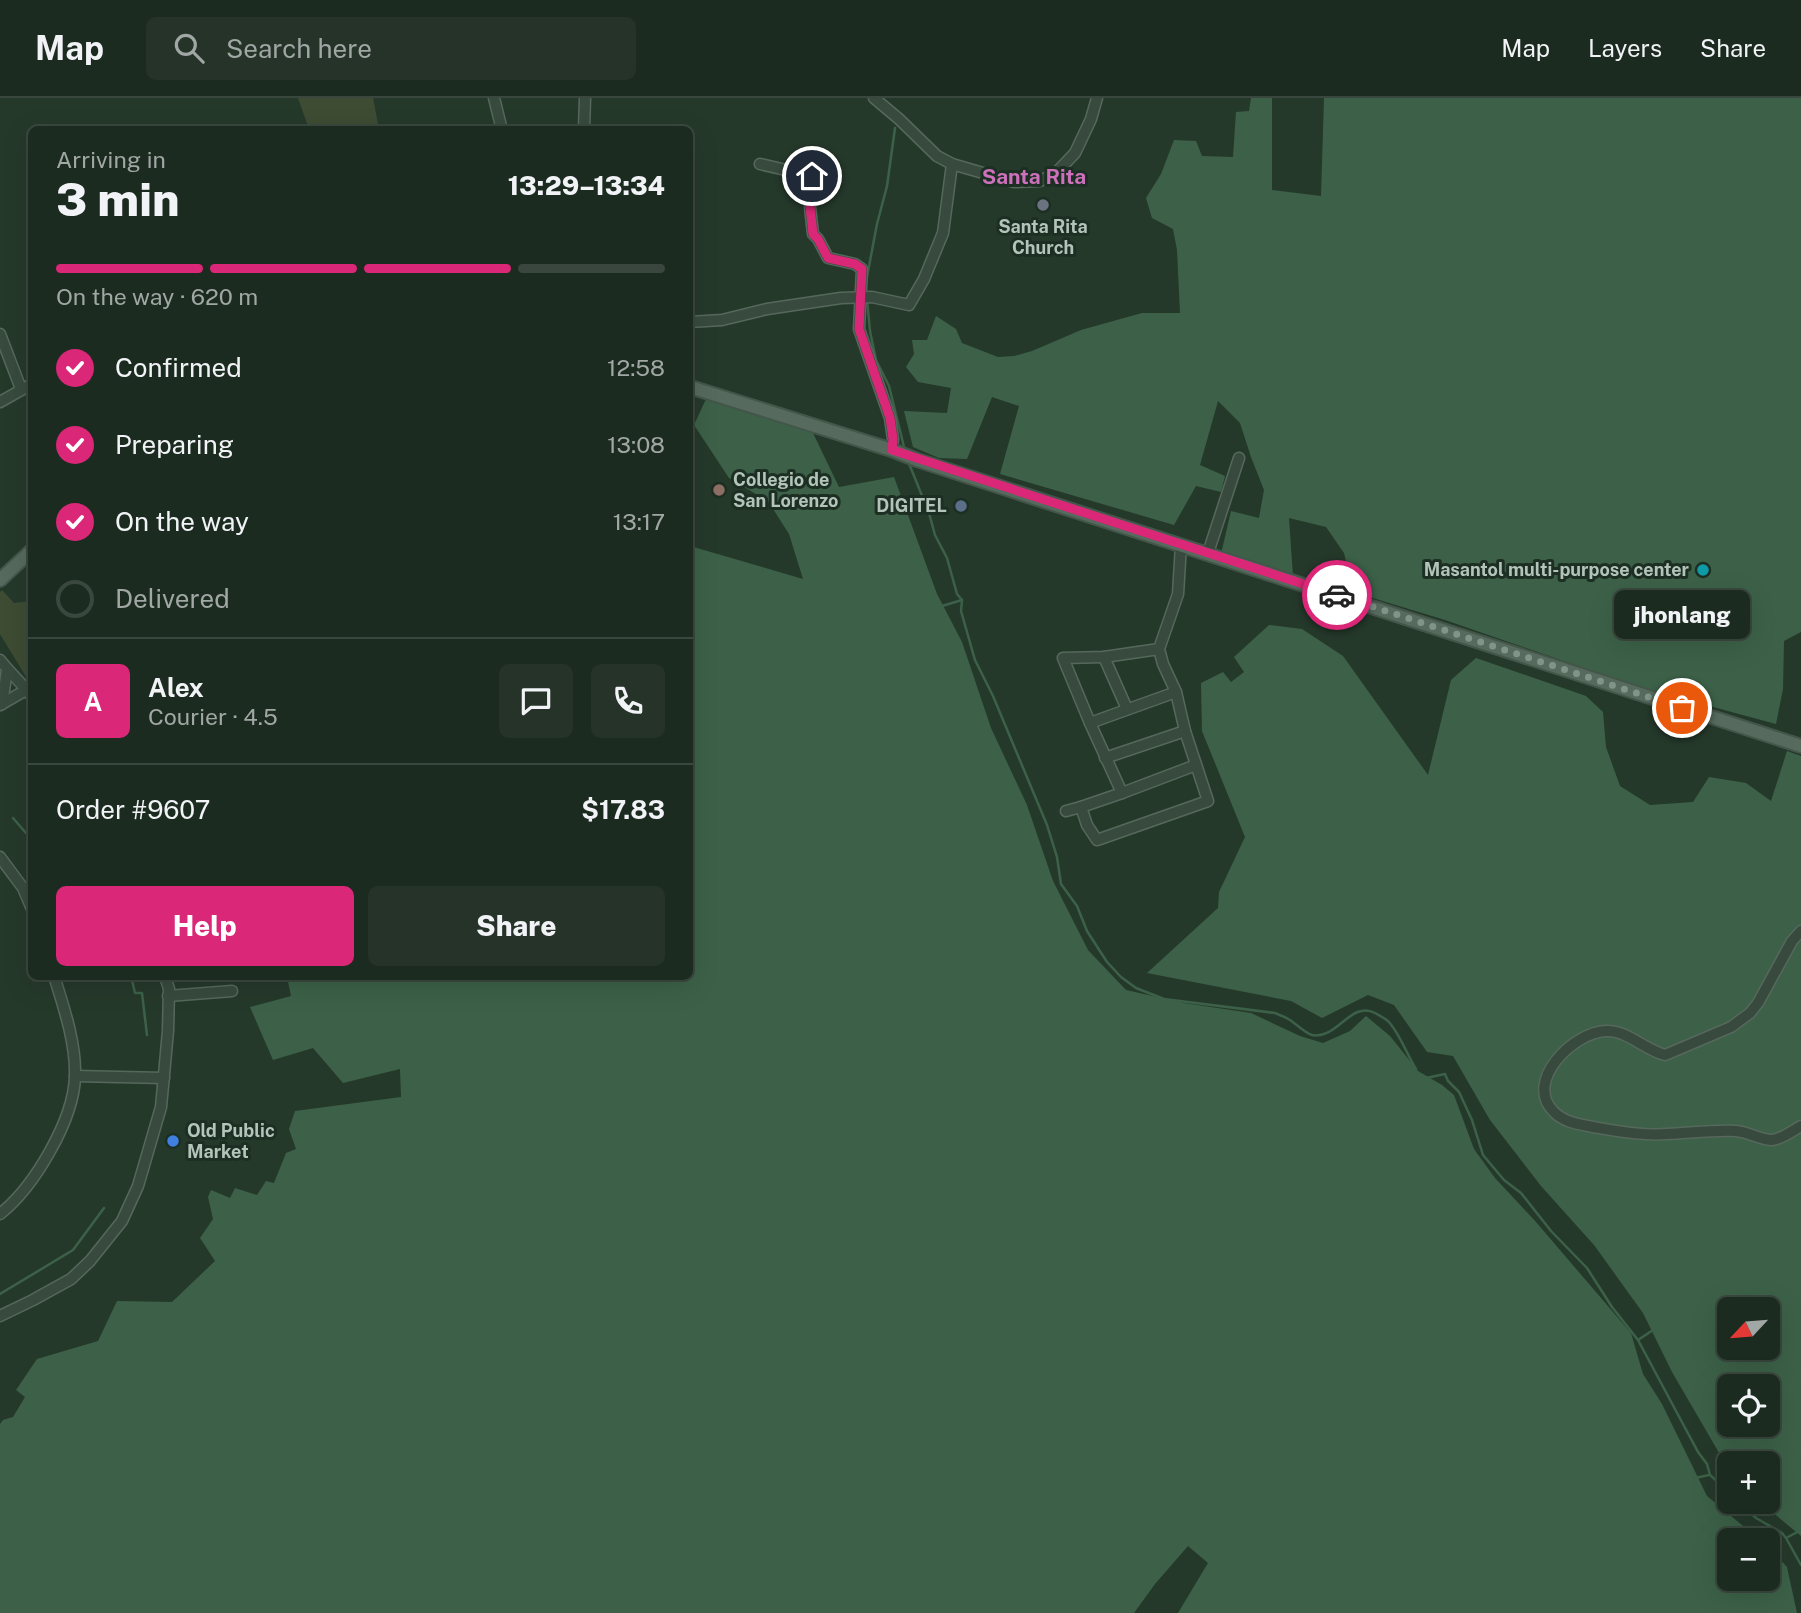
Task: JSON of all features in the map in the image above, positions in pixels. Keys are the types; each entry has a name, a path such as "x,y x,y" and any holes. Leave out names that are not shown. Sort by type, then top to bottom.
{"main road":[{"path":"693,388 1801,746"},
{"path":"0,580 28,554"}],"street":[{"path":"494,98 501,126"},
{"path":"584,126 586,98"},
{"path":"874,98 937,156 952,164 1014,182 1040,181 1056,173 1075,153 1091,119 1097,98"},
{"path":"760,164 812,176 810,207 813,234 828,258 855,264 862,269 866,297 859,329 890,418 894,451"},
{"path":"693,321 722,320 817,301 866,297 909,305 924,279 943,233 952,164"},
{"path":"0,334 21,388"},
{"path":"0,402 28,385"},
{"path":"1208,553 1239,458"},
{"path":"1081,807 1087,825 1097,840 1208,801 1185,731 1176,692 1159,649 1178,594 1181,545"},
{"path":"1122,793 1063,658 1104,657 1159,649"},
{"path":"1104,657 1127,709"},
{"path":"0,660 28,693"},
{"path":"7,670 1,704 28,694"},
{"path":"1090,723 1176,692"},
{"path":"1105,758 1185,731"},
{"path":"1066,811 1196,765"},
{"path":"0,857 23,888 28,900"},
{"path":"1801,931 1750,1013 1731,1027 1665,1055 1617,1032 1593,1034 1564,1050 1555,1060 1547,1076 1545,1097 1555,1113 1572,1123 1653,1134 1740,1131 1775,1140 1801,1126"},
{"path":"0,1213 27,1187 61,1130 71,1103 75,1076 74,1053 55,980"},
{"path":"0,1316 71,1279 90,1261 122,1221 138,1186 162,1107 168,1031 169,996 166,980"},
{"path":"169,996 232,991"},
{"path":"75,1076 164,1078"}],"shaded area":[{"path":"298,98 373,98 378,126 308,126"},
{"path":"1251,98 1272,98 1272,190 1321,196 1324,98 1801,98 1801,632 1784,641 1783,689 1776,724 1617,681 1445,620 1353,592 1344,553 1326,527 1289,518 1293,576 1221,554 1231,511 1259,518 1264,490 1240,423 1218,401 1200,465 1225,476 1221,492 1196,486 1174,525 1000,474 1019,406 992,397 967,459 939,458 913,447 904,411 947,413 951,388 918,382 906,367 914,354 912,340 927,340 936,316 956,329 962,343 998,357 1032,351 1081,330 1142,313 1180,313 1177,250 1173,229 1152,218 1146,198 1161,174 1174,140 1196,141 1202,156 1233,157 1236,112 1249,111"},
{"path":"706,399 813,433 839,487 894,477 937,594 962,642 991,728 1027,805 1053,881 1088,950 1126,990 1184,1003 1251,1013 1300,1036 1323,1043 1350,1031 1366,1016 1390,1036 1418,1071 1454,1095 1474,1149 1495,1178 1631,1333 1643,1374 1662,1404 1707,1496 1717,1504 1717,1514 1729,1514 1746,1528 1717,1528 1717,1591 1780,1591 1780,1560 1787,1567 1797,1613 1178,1613 1208,1563 1188,1546 1134,1613 0,1613 0,1424 13,1417 25,1397 16,1390 37,1359 98,1341 117,1301 172,1302 215,1261 200,1238 213,1219 208,1197 211,1190 230,1198 235,1188 257,1195 266,1181 274,1183 286,1153 296,1149 289,1129 295,1111 401,1097 400,1069 343,1083 313,1048 273,1060 250,1007 291,996 288,980 693,980 693,547 803,579 789,534 768,501 729,478 694,425"},
{"path":"2,590 14,603 28,601 28,680 0,634"},
{"path":"1269,625 1302,629 1343,656 1428,775 1451,680 1476,658 1586,696 1603,712 1606,747 1620,786 1650,805 1693,802 1709,777 1746,783 1771,801 1787,751 1801,756 1801,1536 1774,1514 1780,1514 1780,1451 1718,1451 1672,1372 1643,1313 1594,1245 1541,1186 1490,1120 1453,1056 1427,1052 1394,1005 1368,995 1322,1018 1291,1001 1147,973 1218,908 1219,892 1245,837 1202,731 1201,683 1223,672 1231,682 1244,672 1234,657"}],"waterway":[{"path":"866,282 887,186 895,128"},
{"path":"867,299 876,360 889,386 905,451"},
{"path":"908,461 935,535 947,558 957,594 962,600 961,611 975,660 1047,825 1057,857 1061,884 1077,906 1087,931 1107,962 1136,988 1164,999 1275,1013 1312,1035 1329,1032 1359,1012 1366,1010 1375,1013 1393,1027 1416,1069"},
{"path":"942,606 962,600"},
{"path":"13,818 28,835"},
{"path":"132,980 135,993 142,993 147,1035"},
{"path":"1426,1078 1445,1074 1459,1092 1472,1120 1483,1155 1504,1180 1521,1193 1551,1231 1587,1268 1612,1307 1638,1340 1707,1464 1710,1475 1717,1481"},
{"path":"0,1294 73,1250 104,1208"},
{"path":"1638,1340 1653,1330"},
{"path":"1695,1478 1709,1475"},
{"path":"1752,1514 1782,1533 1801,1565"},
{"path":"1786,1538 1801,1530"}],"way so far":[{"path":"1337,595 1682,708"}],"place":[{"name":"Santa Rita Church","path":"1043,205"},
{"name":"Collegio de San Lorenzo","path":"719,490"},
{"name":"DIGITEL","path":"961,506"},
{"name":"Masantol multi-purpose center","path":"1703,570"},
{"name":"jhonlang","path":"1682,708"},
{"name":"Old Public Market","path":"173,1141"}],"district":[{"name":"Santa Rita","path":"1034,177"}],"route":[{"path":"812,176 810,207 813,234 828,258 855,264 862,269 859,329 890,418 892,450 1337,595"}]}
